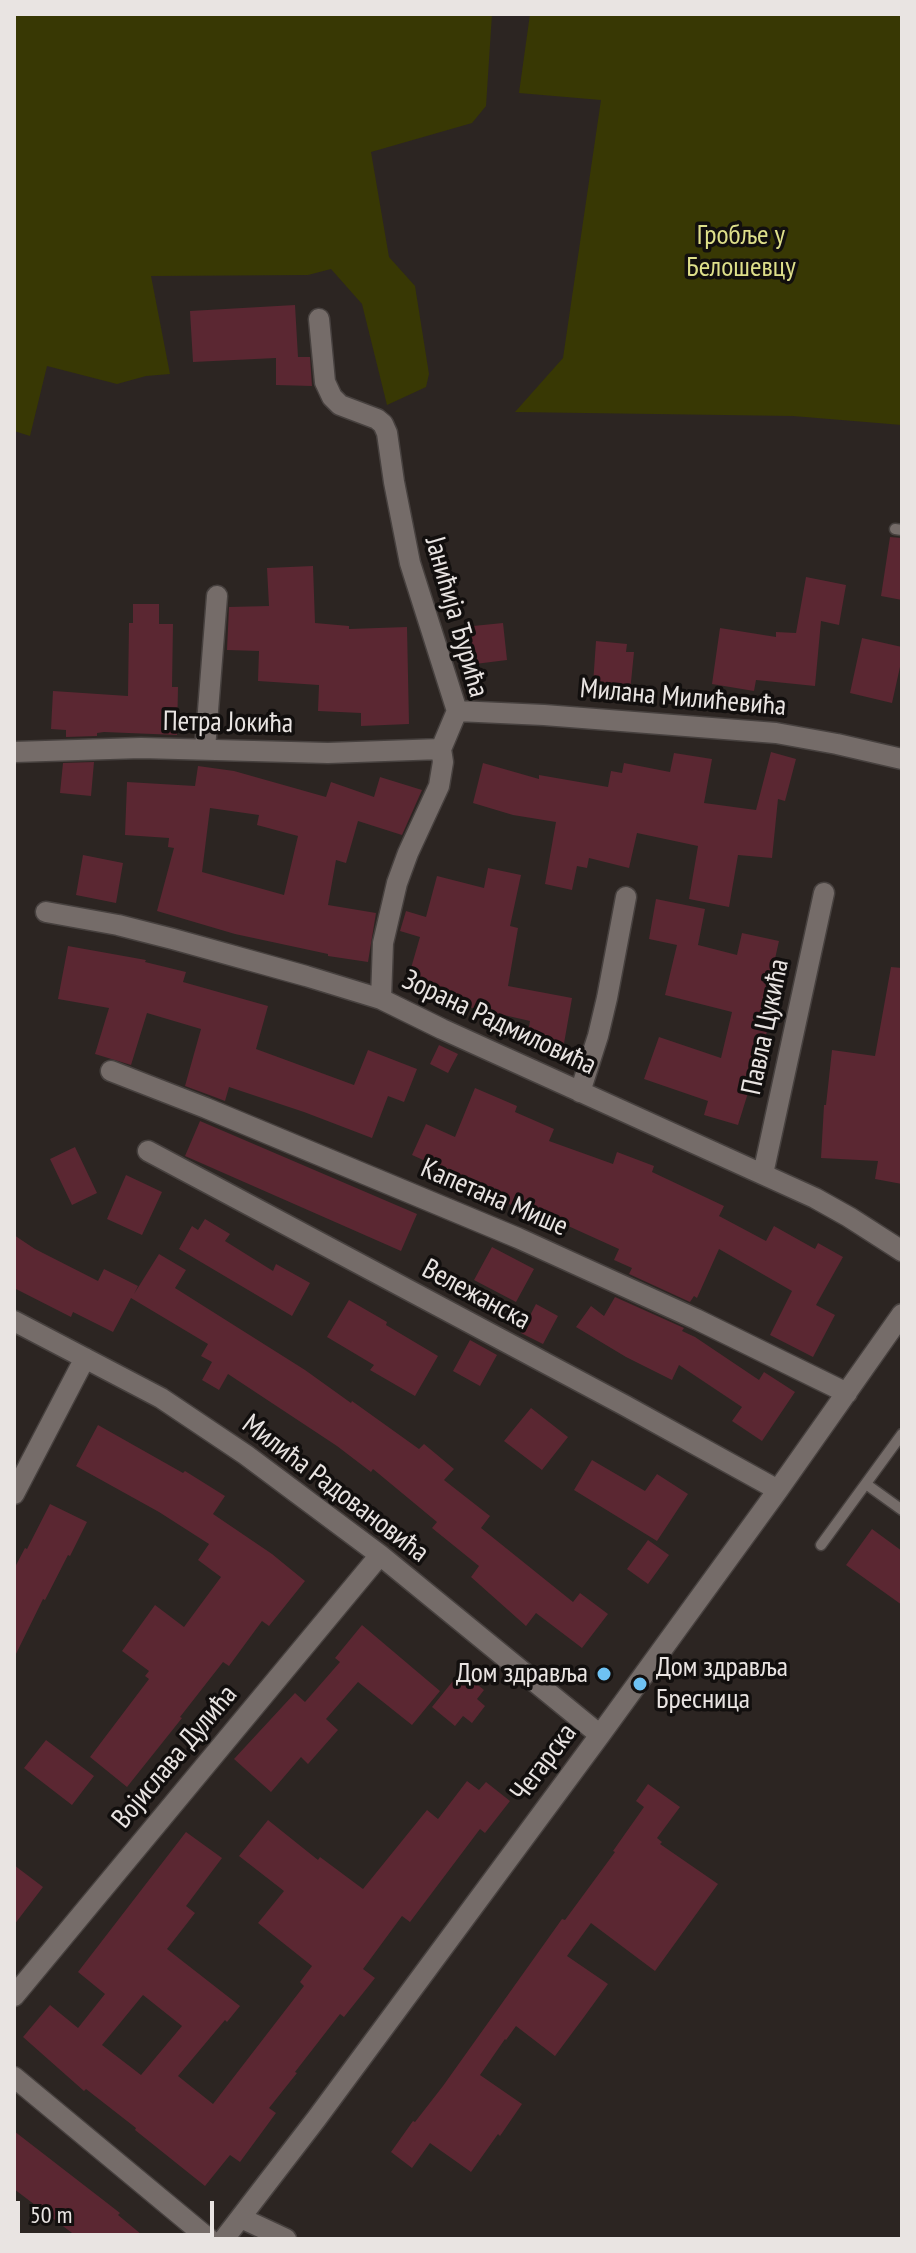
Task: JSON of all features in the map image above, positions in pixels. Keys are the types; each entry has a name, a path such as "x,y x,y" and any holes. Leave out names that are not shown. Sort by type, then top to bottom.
{"street":[{"name":"Јанићија Ђурића","path":"319,319 325,382 332,397 340,405 377,419 387,433 410,563 457,711 441,749 443,762 439,786 408,853 389,914 383,943 381,999"},
{"path":"205,749 217,596"},
{"name":"Милана Милићевића","path":"457,711 776,733 902,759"},
{"name":"Петра Јокића","path":"14,752 205,749 328,753 441,749"},
{"name":"Павла Цукића","path":"763,1174 824,893"},
{"path":"580,1092 604,1011 626,897"},
{"name":"Зорана Радмиловића","path":"46,912 173,939 381,999 763,1174 849,1217 902,1251"},
{"name":"Капетана Мише","path":"111,1071 518,1238 696,1319 847,1393"},
{"name":"Вележанска","path":"148,1151 778,1490"},
{"name":"Чегарска","path":"224,2239 600,1735 902,1314"},
{"name":"Милића Радовановића","path":"14,1321 161,1398 246,1455 380,1555 600,1735"},
{"path":"14,1494 85,1358"},
{"name":"Војислава Дулића","path":"14,1996 380,1555"},
{"path":"14,2077 209,2239"},
{"path":"241,2218 286,2239"}],"lane":[{"path":"821,1545 902,1434"},
{"path":"866,1484 902,1510"}],"green space":[{"path":"14,14 492,14 486,106 472,123 371,152 389,257 415,286 429,374 426,387 387,405 362,304 331,269 308,275 151,276 170,374 146,376 117,384 47,366 30,436 14,431"},
{"name":"Гробље у Белошевцу","path":"530,14 902,14 902,425 793,416 515,412 563,358 601,100 519,93"}],"building":[{"path":"295,305 298,357 310,357 312,386 276,385 276,358 193,362 190,311"},
{"path":"890,537 902,538 902,600 881,596"},
{"path":"313,566 315,623 349,626 349,629 407,627 409,724 361,726 361,713 318,711 319,685 258,681 259,651 227,650 229,607 269,606 267,568"},
{"path":"806,577 846,585 839,625 821,621 815,686 756,680 754,691 712,684 720,628 776,637 776,632 796,633"},
{"path":"133,604 159,604 159,624 173,624 172,687 178,687 177,735 104,732 97,733 97,736 66,737 66,730 51,729 53,691 128,696 129,623 133,623"},
{"path":"503,623 507,660 467,665 463,627"},
{"path":"862,638 902,647 892,703 850,693"},
{"path":"596,641 627,644 626,652 634,652 629,702 592,699"},
{"path":"771,752 796,759 785,801 778,799 772,858 738,855 729,907 689,899 698,846 637,833 629,868 589,858 587,868 577,866 572,890 545,884 556,822 513,815 473,803 483,763 539,779 539,775 608,787 611,771 622,773 624,763 670,772 674,753 712,759 704,803 756,810"},
{"path":"94,762 91,796 60,793 63,763"},
{"path":"198,766 234,771 326,797 331,782 374,797 380,777 422,790 402,835 358,821 346,863 336,860 328,905 376,913 368,962 235,934 157,911 174,848 168,847 169,838 125,835 127,782 195,786","holes":["210,808 259,815 257,825 298,836 284,895 202,872"]},
{"path":"83,855 123,863 116,903 76,895"},
{"path":"488,868 521,875 510,926 518,928 508,986 572,998 563,1049 526,1042 530,1021 460,1005 461,997 407,982 420,937 400,931 406,911 426,917 437,876 484,888"},
{"path":"656,899 705,909 698,945 737,955 742,933 779,941 760,1025 768,1027 755,1081 752,1080 738,1125 704,1115 708,1101 644,1079 659,1037 721,1058 732,1012 665,995 677,945 649,939"},
{"path":"68,946 146,960 186,972 183,982 268,1006 256,1049 354,1085 368,1050 417,1069 404,1102 388,1096 372,1138 229,1087 225,1101 185,1086 201,1029 147,1013 131,1065 95,1054 109,1008 58,999"},
{"path":"891,967 902,968 902,1184 875,1179 878,1161 821,1158 832,1050 875,1056"},
{"path":"439,1045 458,1054 448,1073 430,1064"},
{"path":"475,1088 517,1106 515,1112 554,1129 549,1141 613,1164 617,1152 654,1166 652,1172 724,1206 719,1216 766,1241 774,1226 815,1249 818,1243 843,1257 816,1305 835,1315 813,1357 770,1335 792,1291 719,1249 697,1298 694,1296 690,1302 629,1274 632,1268 614,1260 619,1249 524,1206 523,1210 483,1193 486,1188 412,1155 426,1124 455,1137"},
{"path":"200,1121 417,1214 401,1251 185,1156"},
{"path":"75,1147 97,1193 72,1205 50,1159"},
{"path":"126,1175 162,1192 142,1235 107,1219"},
{"path":"205,1219 230,1234 225,1241 273,1271 276,1264 310,1283 292,1316 179,1249 192,1226 198,1230"},
{"path":"14,1235 98,1281 104,1269 138,1286 134,1294 159,1254 186,1270 175,1288 352,1401 419,1449 424,1444 454,1469 444,1480 490,1516 481,1528 573,1602 580,1593 608,1614 582,1648 536,1613 526,1626 471,1577 479,1566 432,1528 437,1522 373,1469 371,1472 228,1374 219,1390 202,1380 212,1362 201,1356 208,1344 131,1298 113,1332 73,1312 71,1317 14,1288"},
{"path":"492,1247 534,1269 516,1302 474,1280"},
{"path":"615,1297 684,1328 682,1331 759,1380 764,1372 795,1392 762,1441 732,1421 742,1407 679,1365 672,1380 576,1327 591,1306 604,1316"},
{"path":"349,1300 438,1356 415,1396 370,1370 374,1365 327,1337"},
{"path":"536,1304 558,1316 543,1344 521,1333"},
{"path":"470,1340 497,1355 480,1386 453,1371"},
{"path":"531,1408 568,1437 542,1470 504,1441"},
{"path":"98,1425 225,1496 213,1514 305,1581 269,1626 262,1621 229,1666 223,1662 127,1787 90,1757 149,1679 145,1676 149,1671 122,1651 155,1605 184,1627 221,1577 198,1560 209,1544 76,1466"},
{"path":"592,1460 645,1491 657,1474 688,1494 657,1541 574,1490"},
{"path":"50,1504 87,1522 14,1658 14,1569"},
{"path":"872,1529 902,1551 902,1605 846,1565"},
{"path":"648,1540 669,1555 648,1584 627,1569"},
{"path":"362,1625 440,1691 412,1725 358,1682 326,1719 338,1730 308,1764 301,1757 271,1792 234,1759 295,1693 305,1702 340,1662 335,1658"},
{"path":"461,1671 484,1690 477,1699 485,1706 472,1723 463,1716 455,1726 432,1707"},
{"path":"46,1740 94,1776 72,1805 24,1768"},
{"path":"467,1781 479,1790 486,1782 510,1801 485,1833 480,1829 410,1922 402,1916 363,1969 375,1978 344,2017 340,2014 295,2072 269,2108 276,2113 240,2162 230,2155 205,2186 136,2128 86,2089 84,2091 23,2037 50,2005 78,2028 105,1994 78,1972 186,1832 222,1858 186,1906 195,1913 167,1949 240,2006 178,2076 213,2104 304,1986 300,1982 312,1966 258,1923 284,1891 239,1856 268,1820 318,1860 320,1857 363,1889 427,1810 438,1819","holes":["143,1995 182,2026 141,2075 102,2045"]},
{"path":"648,1784 680,1807 657,1838 662,1842 660,1844 718,1884 655,1971 591,1923 567,1956 608,1984 584,2017 555,2056 516,2026 480,2075 522,2104 500,2136 498,2134 471,2172 430,2143 412,2168 391,2152 615,1852 644,1807 636,1801"},
{"path":"14,1865 43,1887 14,1925"},
{"path":"14,2131 120,2213 118,2215 147,2239 80,2239 14,2189"}],"place":[{"name":"Дом здравља","path":"604,1674"},
{"name":"Дом здравља Бресница","path":"640,1684"}]}
